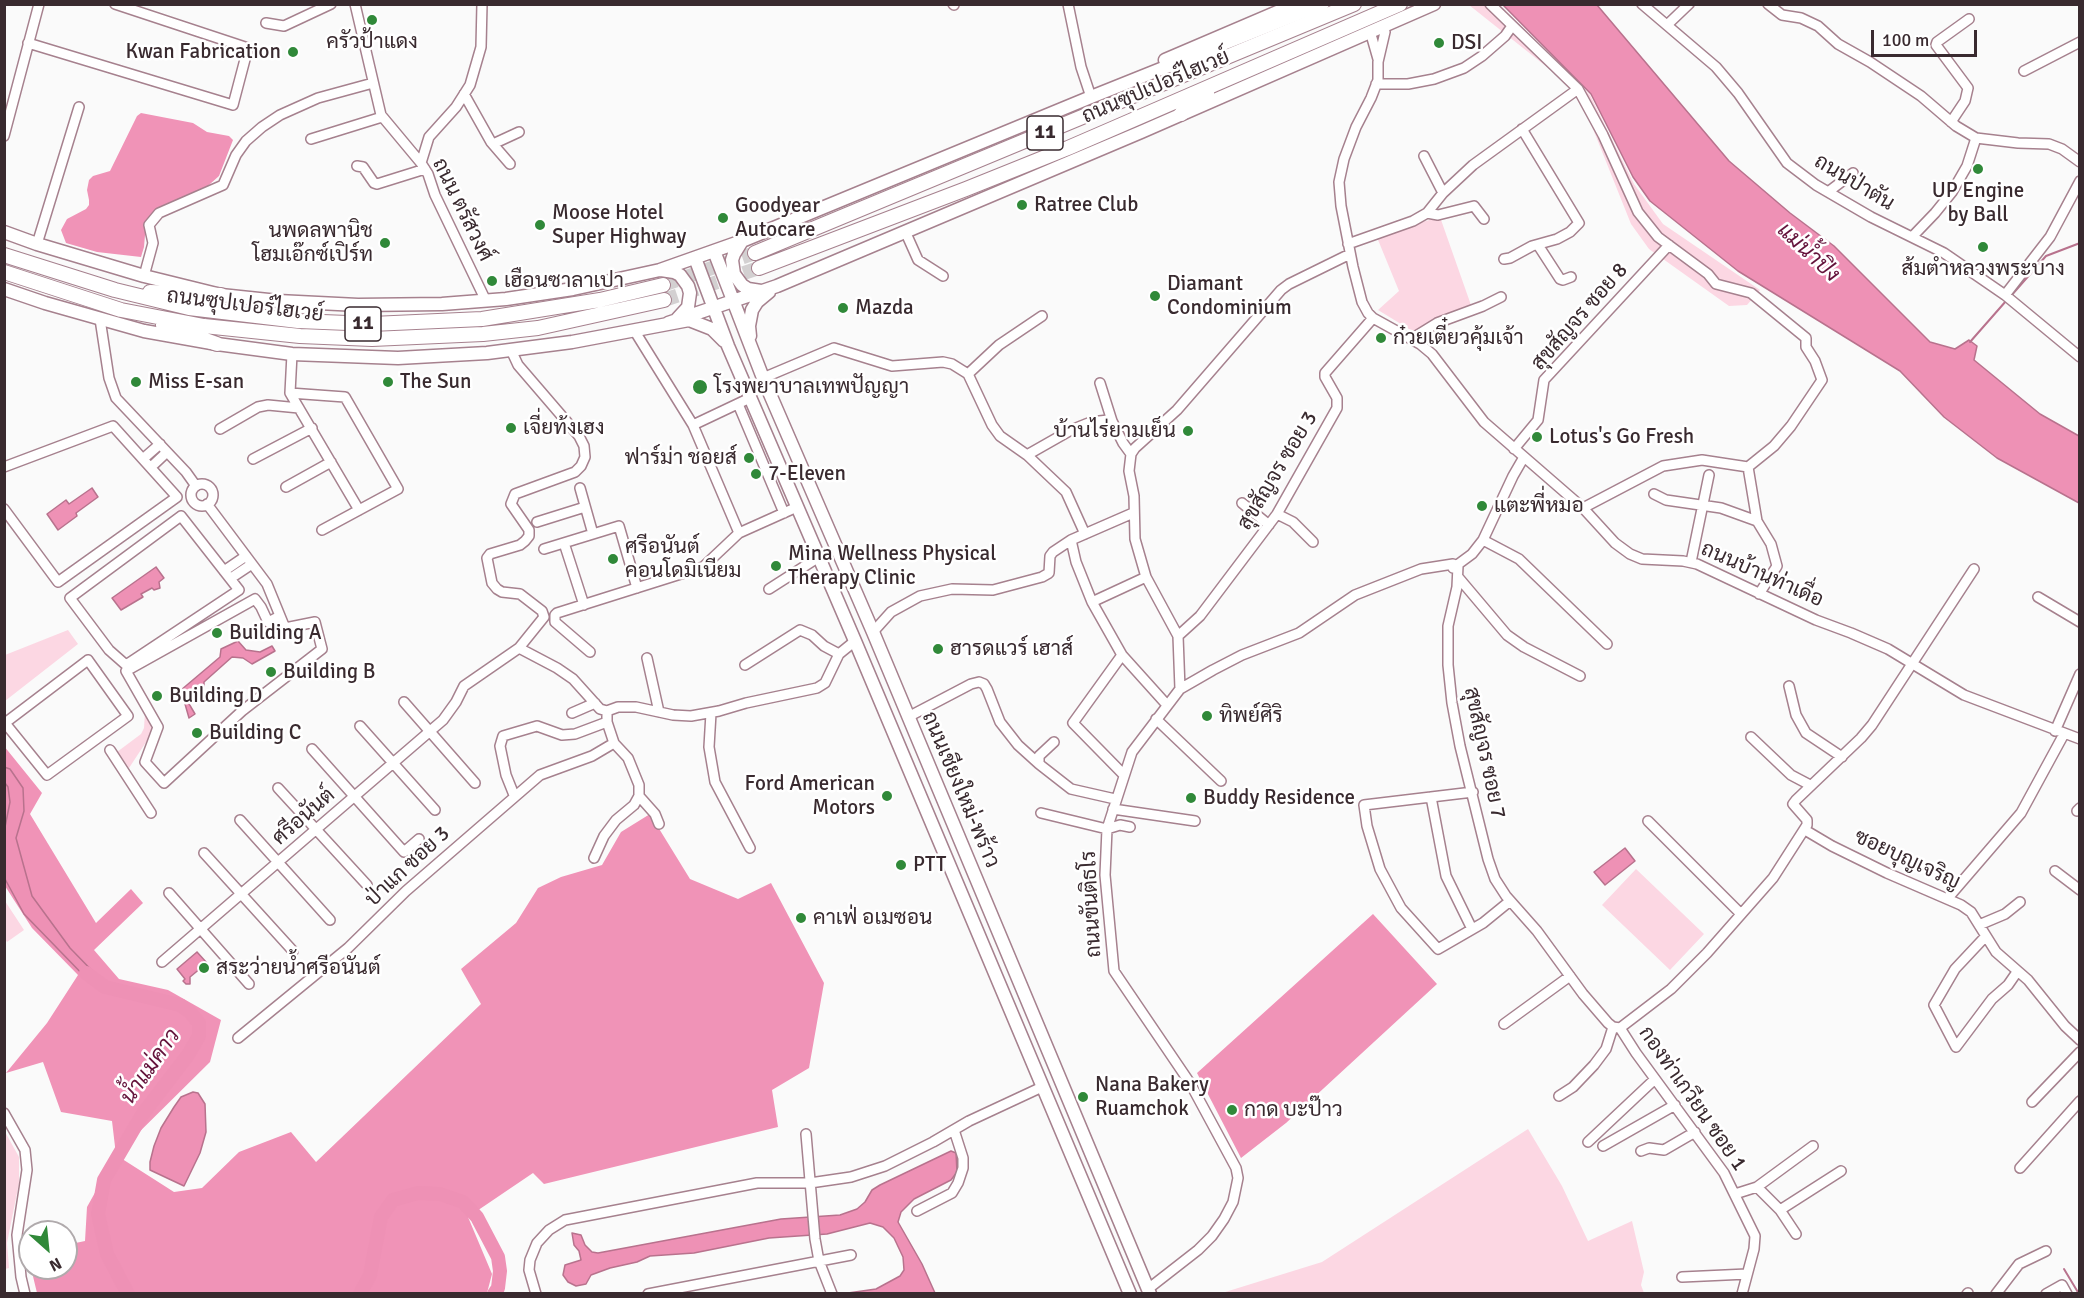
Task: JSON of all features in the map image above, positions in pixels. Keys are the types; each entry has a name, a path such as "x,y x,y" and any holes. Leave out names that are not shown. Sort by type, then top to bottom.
{"highway":[{"name":"ถนนซุปเปอร์ไฮเวย์","path":"755,253 1354,4"},
{"name":"ถนนซุปเปอร์ไฮเวย์","path":"759,268 966,189 1220,83 1400,4"},
{"path":"1172,65 1234,55"},
{"path":"1181,114 1220,83"},
{"name":"ถนนซุปเปอร์ไฮเวย์","path":"4,255 115,290 189,308 298,321 372,324 482,319 600,300 663,285"},
{"name":"ถนนซุปเปอร์ไฮเวย์","path":"4,272 121,310 225,328 300,336 372,339 483,334 538,328 664,300"},
{"path":"115,290 220,295"},
{"path":"121,310 218,344"}],"main road":[{"path":"1130,81 1181,52 1296,4"},
{"path":"4,232 144,276 220,295 278,301 421,305 486,301 573,289 660,270 742,241 1323,4"},
{"path":"1141,132 1172,124 1372,38 1384,29 1434,4"},
{"path":"4,289 144,331 292,354 398,358 511,350 572,342 634,330 671,322 777,286 1446,4"},
{"path":"742,241 732,260 734,274 748,289 762,291"},
{"name":"ถนนเชียงใหม่-พร้าว","path":"714,251 763,378 873,632 1146,1292"},
{"name":"ถนนเชียงใหม่-พร้าว","path":"695,258 728,346 1130,1293"},
{"path":"660,270 680,275 690,293 688,306 680,318 671,322"},
{"path":"750,343 749,326 752,310 757,302 777,286"},
{"path":"671,322 689,320 704,325 712,329 728,346"},
{"path":"855,641 873,632"}],"street":[{"path":"4,136 39,4"},
{"path":"28,43 233,105 248,48 115,4"},
{"path":"266,23 284,26 331,4"},
{"name":"ถนน ตรัสวงศ์","path":"355,4 382,117 423,166 486,301"},
{"path":"357,166 363,167 377,184 423,166 429,136 456,107 470,85 481,46 482,4"},
{"path":"1068,4 1081,68 1091,97"},
{"path":"1490,4 1578,89 1604,135 1638,212 1658,237 1708,274 1716,284 1751,293 1797,330 1806,338 1806,347 1815,361 1822,380 1791,426 1774,446 1748,467 1702,460 1663,466 1583,508"},
{"name":"ถนนป่าตัน","path":"1642,4 1716,68 1738,93 1787,163 1828,192 1871,217 1944,254 2005,295 2079,357"},
{"path":"1667,24 1689,4"},
{"path":"1768,4 1782,15 1801,18 1818,26 1838,44 1921,96 1951,122 1976,138 2049,144 2079,162"},
{"path":"1951,122 1965,101 1968,88 1936,42 1969,19"},
{"path":"1376,84 1408,84 1434,79 1464,68 1505,36 1512,26"},
{"path":"1373,318 1368,314 1362,302 1349,249 1341,206 1340,182 1344,159 1376,84 1384,29"},
{"path":"1372,38 1378,62"},
{"path":"2024,71 2079,42"},
{"path":"144,276 153,243 149,225 153,218 159,213 223,185 236,155 246,141 280,115 318,99 373,82"},
{"path":"1180,689 1178,636 1146,577 1135,539 1134,496 1128,461 1131,454 1177,410 1288,284 1349,249 1427,213 1443,193 1473,165 1578,89"},
{"path":"464,94 492,144 510,164"},
{"path":"37,244 79,107"},
{"path":"311,139 382,117"},
{"path":"1504,259 1532,246 1557,239 1570,232 1578,223 1522,129"},
{"path":"492,144 519,132"},
{"path":"1912,237 1952,192 1967,166 1976,138"},
{"path":"1424,156 1443,193"},
{"path":"1828,192 1853,173"},
{"path":"2005,295 2049,237 2079,181"},
{"path":"1427,213 1438,215 1475,206 1484,219"},
{"path":"905,231 918,260 943,276"},
{"path":"1538,245 1560,279 1571,278"},
{"name":"สุขสัญจร ซอย 8","path":"1514,449 1538,420 1544,380 1669,245"},
{"path":"1411,339 1437,323 1501,297"},
{"path":"968,374 999,345 1042,316"},
{"name":"ถนนบ้านท่าเดื่อ","path":"1373,318 1420,344 1432,354 1484,422 1583,508 1615,543 1630,555 1642,559 1691,562 1725,576 1759,594 1888,649 1964,695 2079,739"},
{"name":"สุขสัญจร ซอย 3","path":"1178,636 1200,616 1277,514 1337,408 1337,398 1324,377 1325,373 1373,318"},
{"path":"100,319 109,378 116,398 196,486"},
{"path":"634,330 693,425 739,533"},
{"path":"2071,349 2079,342"},
{"path":"763,378 834,348 892,366 944,362 952,364 968,374 992,425 1000,436 1027,455 1066,492 1085,534"},
{"name":"ศรีอนันต์","path":"162,962 443,720 470,681 519,648 542,621 544,617 542,611 520,594 502,592 497,589 492,583 487,558 490,554 525,542 529,536 529,530 512,504 515,494 575,472 585,457 584,446 579,436 530,381 518,365 511,350"},
{"path":"292,354 290,393 359,510"},
{"path":"1101,383 1112,422 1131,454"},
{"path":"290,393 345,397 398,489 322,530"},
{"path":"693,425 750,398"},
{"path":"738,404 784,513"},
{"path":"220,429 258,407 268,405 300,408"},
{"path":"1027,455 1071,430 1091,422 1112,422"},
{"path":"4,467 113,426 177,497 58,582 4,509"},
{"path":"252,459 312,428"},
{"path":"144,459 160,444"},
{"path":"151,467 167,452"},
{"path":"1458,566 1483,540 1524,457"},
{"path":"286,487 331,462"},
{"path":"1748,467 1757,521 1771,544 1777,566 1759,594"},
{"path":"1691,562 1709,475"},
{"path":"206,485 211,489 213,496 207,504 200,506 192,500 192,491 196,486 206,485"},
{"path":"580,488 593,534"},
{"path":"1654,494 1665,500 1721,508 1757,521"},
{"path":"1242,503 1269,525"},
{"path":"207,504 267,584 285,628 315,622 322,649 242,711 164,783 145,762 158,727 126,671 255,599 268,622 280,616"},
{"path":"537,522 585,507"},
{"path":"590,652 554,619 555,615 561,611 703,567 739,533 798,507"},
{"path":"873,632 891,612 920,596 952,589 993,590 1042,577 1049,573 1050,556 1053,552 1071,540 1133,513"},
{"path":"1277,514 1293,522 1313,542"},
{"path":"181,516 227,575 239,590 126,665 109,650 70,598 181,516"},
{"path":"544,549 619,526 637,588"},
{"path":"1071,540 1076,561 1092,603 1122,655 1167,705"},
{"path":"1483,540 1519,558 1607,644"},
{"path":"564,543 584,605"},
{"path":"227,575 246,556"},
{"path":"769,589 819,557"},
{"path":"227,575 252,564"},
{"name":"ถนนขันติธโร","path":"1146,1292 1212,1236 1233,1202 1238,1178 1236,1168 1190,1083 1114,971 1105,875 1107,829 1131,752 1180,689 1242,655 1299,633 1355,595 1421,569 1454,564 1458,566"},
{"name":"สุขสัญจร ซอย 7","path":"1458,566 1457,587 1448,626 1448,665 1460,746 1488,859 1495,879 1510,901 1537,931 1608,1023 1617,1027"},
{"path":"1559,1096 1573,1087 1594,1065 1617,1027 1671,988 1707,953 1773,878 1805,830 1807,820 1793,804 1872,725 1974,569"},
{"path":"1092,603 1146,577"},
{"path":"1458,577 1507,635 1524,647 1580,676"},
{"path":"2038,597 2079,622"},
{"path":"745,665 800,630 812,635 824,646 839,654"},
{"path":"519,648 573,679 600,709 607,711 618,707 636,707 673,715 691,716 817,688 825,683 839,654 855,641"},
{"path":"1122,655 1073,723 1124,776"},
{"path":"647,658 659,712"},
{"path":"88,660 108,688 128,716 47,775 5,723 88,660"},
{"path":"1947,899 2021,813 2060,732 2079,674"},
{"path":"108,688 117,681"},
{"path":"908,717 970,684 979,682 984,684 1000,722 1018,745 1071,789 1114,804 1195,821"},
{"path":"1789,686 1796,715 1806,733 1842,757"},
{"path":"404,702 475,783"},
{"path":"572,713 595,703"},
{"path":"594,858 604,836 616,820 634,806 639,796 639,785 628,758 614,743 607,722 607,711"},
{"path":"711,713 708,747 715,782 720,796 750,848"},
{"path":"1156,718 1221,781"},
{"path":"514,795 506,775 500,746 503,736 537,726 568,735 607,722"},
{"path":"360,726 435,810"},
{"path":"1751,736 1791,775 1810,785"},
{"path":"1039,764 1039,756 1053,742"},
{"name":"ป่าแก ซอย 3","path":"238,1038 348,948 406,891 514,795 540,775 592,756 614,743"},
{"path":"312,749 404,852 418,839"},
{"path":"113,754 151,813"},
{"path":"278,788 367,885"},
{"path":"1473,792 1364,805 1367,826 1380,869 1401,908 1438,949 1483,923 1510,901"},
{"path":"639,796 655,814 659,824"},
{"path":"1431,797 1446,876 1472,929"},
{"path":"1041,813 1107,829 1120,825 1130,828"},
{"path":"240,820 277,864 330,920"},
{"path":"1648,821 1741,914"},
{"name":"ซอยบุญเจริญ","path":"1805,830 1832,846 1961,905 1971,912 1996,952 2028,980 2079,1040"},
{"path":"204,853 293,951"},
{"path":"2055,871 2079,890"},
{"path":"169,893 249,984"},
{"path":"1979,925 2005,914 2020,902"},
{"path":"1985,937 1955,969 1934,1005 1956,1047 1992,999 2008,985 2017,972"},
{"path":"1504,1024 1570,976"},
{"name":"กองท่าเกวียน ซอย 1","path":"1617,1027 1724,1173 1755,1236 1742,1293"},
{"path":"2032,1102 2079,1052"},
{"path":"1588,1142 1656,1079"},
{"path":"536,1293 529,1270 530,1260 537,1244 549,1230 565,1220 757,1183 810,1183 851,1177 885,1166 969,1120 1042,1087"},
{"path":"2020,1168 2079,1101"},
{"path":"1603,1146 1675,1106"},
{"path":"4,1113 25,1150 27,1170 17,1235 25,1293"},
{"path":"917,1211 952,1193 958,1183 963,1168 963,1158 954,1130"},
{"path":"1641,1151 1648,1148 1664,1150 1695,1132"},
{"path":"806,1134 815,1239 819,1261 832,1293"},
{"path":"1735,1194 1757,1187 1813,1146"},
{"path":"1780,1210 1841,1171"},
{"path":"1757,1187 1780,1210 1796,1234"},
{"path":"1996,1293 2019,1264 2046,1251"},
{"path":"648,1293 851,1254"},
{"path":"1682,1277 1747,1274"},
{"path":"2046,1293 2062,1285 2067,1293"}],"shaded area":[{"path":"1469,5 1500,5 1590,95 1634,184 1663,224 1760,290 1747,305 1729,306 1649,249 1631,224 1583,104 1567,83"},
{"path":"141,113 193,123 207,132 229,136 233,140 219,176 200,193 155,210 146,223 141,257 97,252 66,243 61,230 67,219 89,205 87,190 89,180 93,176 110,171 137,116"},
{"path":"1440,217 1472,308 1414,332 1378,310 1399,291 1376,235"},
{"path":"68,630 78,644 5,701 5,655"},
{"path":"145,712 156,727 129,768 117,752 141,734 144,728"},
{"path":"4,746 42,793 30,814 96,923 131,889 143,903 94,950 119,979 168,990 221,1020 210,1062 116,1155 112,1121 61,1112 43,1062 6,1073 47,1023 78,975 32,928 5,886"},
{"path":"650,814 690,879 738,899 771,883 824,983 809,1068 772,1090 778,1127 544,1184 533,1173 468,1217 492,1274 487,1293 37,1293 34,1280 78,1280 78,1242 85,1241 87,1207 116,1155 174,1192 202,1188 239,1152 291,1132 316,1162 481,1004 461,969 516,923 538,888 561,877 602,865 621,832"},
{"path":"1636,869 1704,934 1670,970 1602,905"},
{"path":"5,901 24,930 7,942 5,939"},
{"path":"1373,914 1437,984 1286,1123 1241,1158 1197,1073"},
{"path":"1528,1129 1562,1186 1588,1241 1632,1221 1644,1272 1641,1285 1644,1293 1222,1293 1322,1262"},
{"path":"4,1130 19,1157 19,1183 7,1243 9,1268 5,1269"}],"water":[{"name":"แม่น้ำปิง","path":"1503,5 1597,5 1729,161 1790,213 1834,246 1930,342 1955,349 1969,340 1977,346 1974,360 2040,414 2079,436 2079,503 1997,458 1944,417 1900,371 1738,271 1650,201 1633,177 1591,94"},
{"path":"92,488 98,497 58,530 47,514 66,500 69,504"},
{"path":"156,567 164,578 159,582 160,588 154,590 152,588 141,594 143,597 121,610 112,598"},
{"path":"238,641 246,650 260,652 272,646 275,651 252,664 243,658 232,657 204,682 204,690 192,694 188,702 195,714 189,718 181,690 220,657 221,649"},
{"path":"4,767 10,769 23,788 24,811 16,838 32,896 70,948 104,983 90,982 24,914 5,879 5,827 10,802"},
{"path":"1625,848 1635,861 1605,885 1594,872"},
{"path":"197,952 207,963 190,977 190,984 186,984 177,969"},
{"path":"193,1092 198,1093 205,1104 206,1132 200,1153 184,1186 150,1170 150,1162 161,1128 181,1097"},
{"path":"951,1151 956,1153 957,1172 951,1180 914,1199 901,1212 898,1222 922,1264 935,1293 848,1293 876,1289 900,1276 904,1270 903,1257 894,1238 883,1227 870,1223 827,1234 769,1238 694,1253 650,1256 591,1275 586,1284 576,1286 568,1282 563,1275 565,1265 581,1260 579,1251 574,1245 572,1233 581,1235 585,1245 592,1252 598,1253 781,1219 840,1215 857,1209 865,1202 872,1190 880,1185"}],"waterway":[{"path":"2010,297 2046,256 2080,243"},
{"path":"1970,342 2006,301"},
{"name":"น้ำแม่คาว","path":"86,973 105,987 180,1005 199,1023 199,1036 188,1055 142,1115 104,1180 98,1214 107,1254 128,1294"},
{"name":"น้ำแม่คาว","path":"360,1294 370,1275 381,1217 393,1200 418,1193 440,1194 463,1202 477,1217 498,1257 500,1271 498,1288 494,1294"},
{"path":"2064,1269 2079,1294"}],"tunnel":[{"path":"663,285 755,253"},
{"path":"664,300 759,268"}],"place":[{"name":"ครัวป้าแดง","path":"372,20"},
{"name":"DSI","path":"1439,43"},
{"name":"Kwan Fabrication","path":"293,52"},
{"name":"UP Engine by Ball","path":"1978,169"},
{"name":"Ratree Club","path":"1022,205"},
{"name":"Goodyear Autocare","path":"723,218"},
{"name":"Moose Hotel Super Highway","path":"540,225"},
{"name":"นพดลพานิช โฮมเอ๊กซ์เปิร์ท","path":"385,243"},
{"name":"ส้มตำหลวงพระบาง","path":"1983,247"},
{"name":"เฮือนซาลาเปา","path":"492,281"},
{"name":"Diamant Condominium","path":"1155,296"},
{"name":"Mazda","path":"843,308"},
{"name":"ก๋วยเตี๋ยวคุ้มเจ้า","path":"1381,338"},
{"name":"Miss E-san","path":"136,382"},
{"name":"The Sun","path":"388,382"},
{"name":"โรงพยาบาลเทพปัญญา","path":"700,387"},
{"name":"เจี่ยท้งเฮง","path":"511,428"},
{"name":"บ้านไร่ยามเย็น","path":"1188,431"},
{"name":"Lotus's Go Fresh","path":"1537,437"},
{"name":"ฟาร์ม่า ชอยส์","path":"749,458"},
{"name":"7-Eleven","path":"756,474"},
{"name":"แตะพี่หมอ","path":"1482,506"},
{"name":"ศรีอนันต์ คอนโดมิเนียม","path":"613,559"},
{"name":"Mina Wellness Physical Therapy Clinic","path":"776,566"},
{"name":"Building A","path":"217,633"},
{"name":"ฮารดแวร์ เฮาส์","path":"938,649"},
{"name":"Building B","path":"271,672"},
{"name":"Building D","path":"157,696"},
{"name":"ทิพย์ศิริ","path":"1207,716"},
{"name":"Building C","path":"197,733"},
{"name":"Ford American Motors","path":"887,796"},
{"name":"Buddy Residence","path":"1191,798"},
{"name":"PTT","path":"901,865"},
{"name":"คาเฟ่ อเมซอน","path":"801,918"},
{"name":"สระว่ายน้ำศรีอนันต์","path":"204,968"},
{"name":"Nana Bakery Ruamchok","path":"1083,1097"},
{"name":"กาด บะป๊าว","path":"1232,1110"}]}
